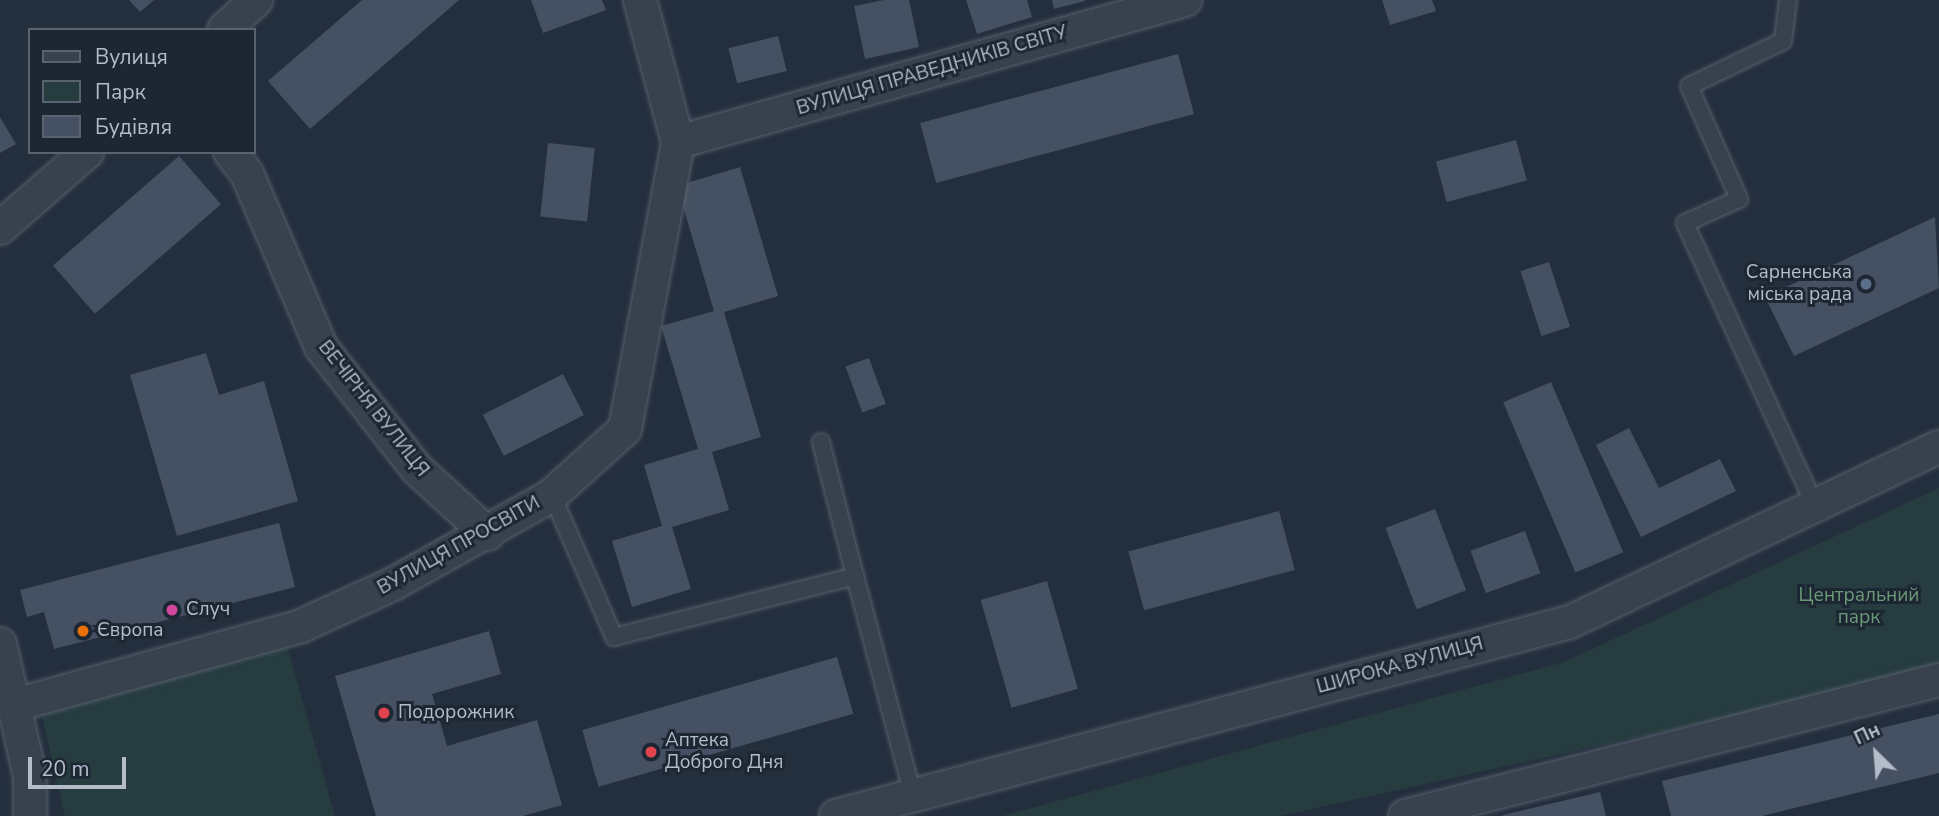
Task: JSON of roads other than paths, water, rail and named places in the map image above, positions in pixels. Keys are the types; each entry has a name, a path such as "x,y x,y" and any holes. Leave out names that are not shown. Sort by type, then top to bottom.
{"street":[{"path":"226,28 256,0"},
{"name":"ВУЛИЦЯ ПРОСВІТИ","path":"7,710 301,626 488,534 552,495 625,429 678,142 640,0"},
{"name":"ВУЛИЦЯ ПРАВЕДНИКІВ СВІТУ","path":"678,142 1185,0"},
{"path":"0,228 85,154"},
{"name":"ВЕЧІРНЯ ВУЛИЦЯ","path":"232,154 247,174 321,347 417,469 488,534"},
{"name":"ШИРОКА ВУЛИЦЯ","path":"836,816 1570,622 1939,447"},
{"path":"0,644 7,710 30,776 30,816"},
{"path":"1405,816 1939,680"}],"lane":[{"path":"1788,0 1783,41 1689,86 1739,199 1685,223 1814,504"},
{"path":"821,442 913,795"},
{"path":"552,495 614,637 855,576"}],"place":[{"name":"Сарненська міська рада","path":"1866,284"},
{"name":"Случ","path":"172,610"},
{"name":"Європа","path":"83,631"},
{"name":"Подорожник","path":"384,713"},
{"name":"Аптека Доброго Дня","path":"651,752"}],"park label":[{"name":"Центральний парк","path":"1859,607"}]}
